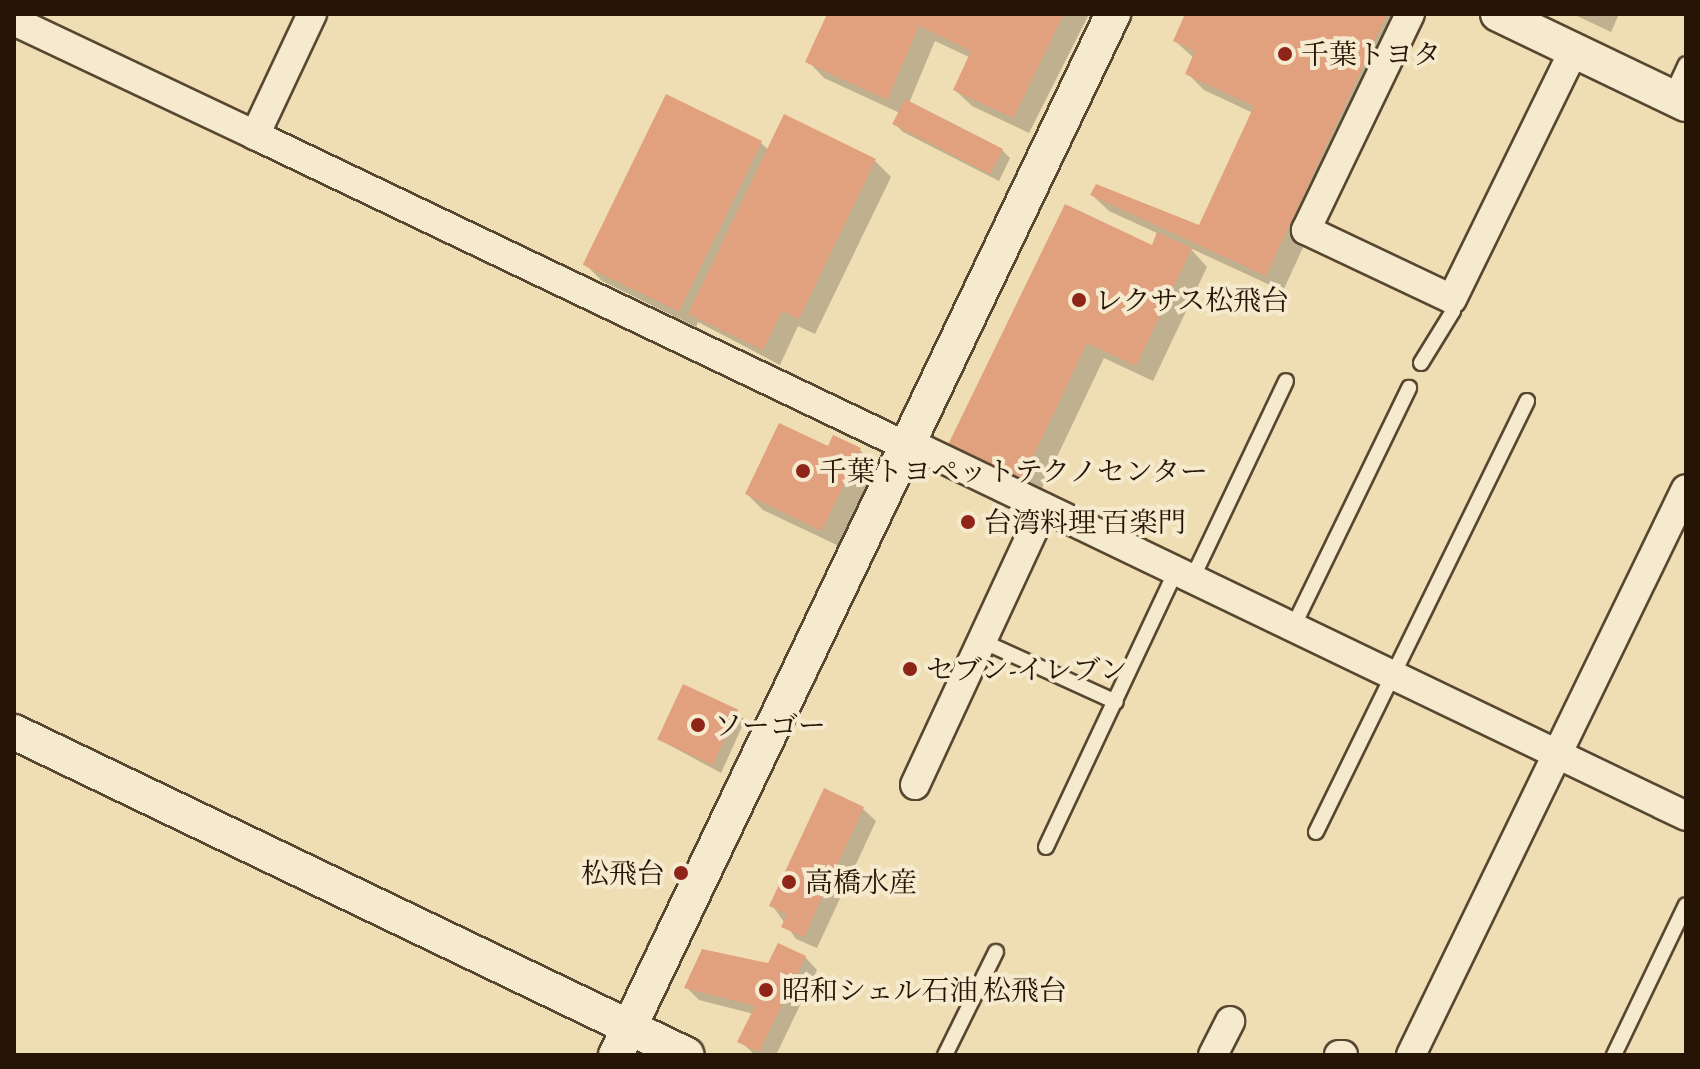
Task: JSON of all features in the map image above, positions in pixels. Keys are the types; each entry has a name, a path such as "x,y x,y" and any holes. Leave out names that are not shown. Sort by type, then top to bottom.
{"street":[{"path":"255,135 312,14"},
{"path":"622,1041 1113,14"},
{"path":"1410,14 1306,230 1452,299 1574,50"},
{"path":"1498,14 1678,100"},
{"path":"14,21 1044,507 1686,816"},
{"path":"1411,1055 1686,489"},
{"path":"915,785 1044,507"},
{"path":"14,732 622,1041 687,1055"},
{"path":"1213,1055 1230,1021"}],"lane":[{"path":"1678,100 1686,64"},
{"path":"1421,363 1453,311 1452,299"},
{"path":"1046,847 1116,702 1286,381"},
{"path":"1293,627 1409,388"},
{"path":"1316,832 1396,677 1527,401"},
{"path":"982,641 1116,702"},
{"path":"1614,1055 1686,905"},
{"path":"945,1055 996,952"}],"building":[{"path":"827,14 1064,14 1013,118 953,90 971,51 919,26 887,100 805,62"},
{"path":"1185,14 1387,14 1266,276 1090,195 1096,184 1199,225 1254,106 1185,74 1195,51 1173,41"},
{"path":"666,94 762,141 679,312 583,265"},
{"path":"905,99 1003,149 990,174 892,124"},
{"path":"784,114 876,159 799,319 782,311 763,350 688,314"},
{"path":"1065,204 1152,245 1157,232 1192,248 1136,366 1087,343 1019,486 944,453"},
{"name":"千葉トヨペットテクノセンター","path":"779,423 828,446 833,435 861,448 822,531 745,494"},
{"name":"ソーゴー","path":"683,684 738,710 713,765 657,739"},
{"path":"824,788 864,807 804,937 781,927 787,914 769,906"},
{"path":"778,943 806,956 759,1052 737,1042 755,1006 684,988 702,949 768,963"}],"place":[{"name":"千葉トヨタ","path":"1285,54"},
{"name":"レクサス松飛台","path":"1079,300"},
{"name":"千葉トヨペットテクノセンター","path":"803,471"},
{"name":"台湾料理 百楽門","path":"968,522"},
{"name":"セブン-イレブン","path":"910,669"},
{"name":"ソーゴー","path":"698,725"},
{"name":"松飛台","path":"681,873"},
{"name":"高橋水産","path":"789,882"},
{"name":"昭和シェル石油 松飛台","path":"766,990"}]}
